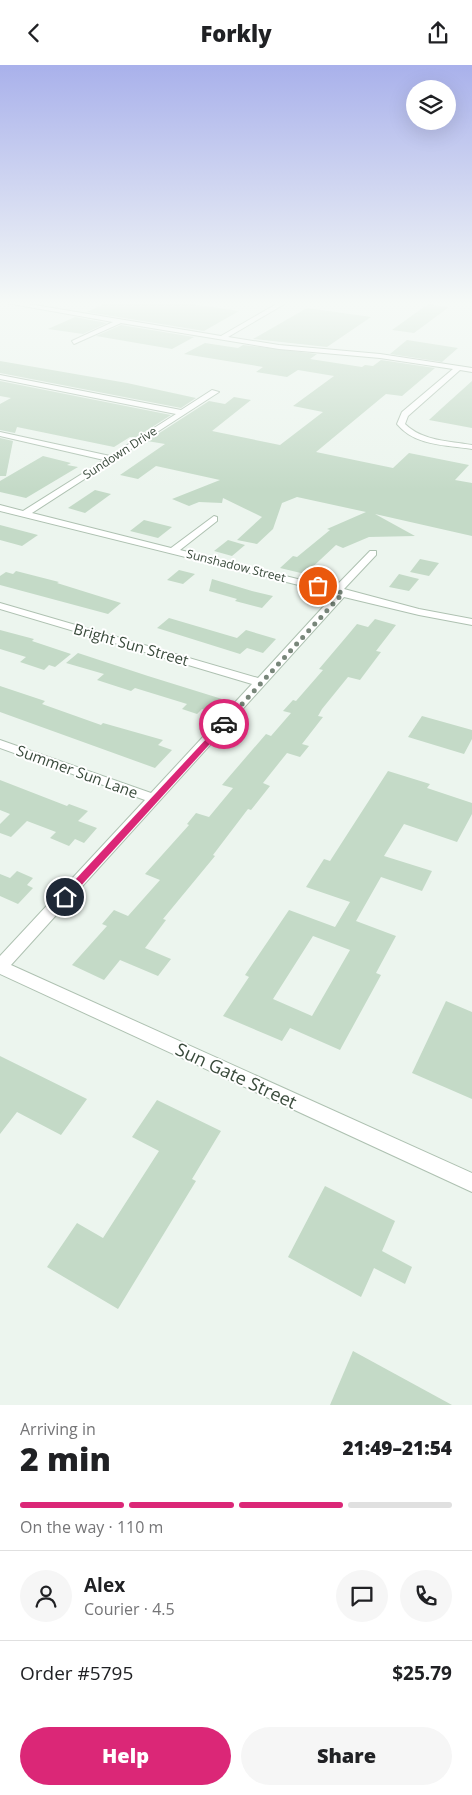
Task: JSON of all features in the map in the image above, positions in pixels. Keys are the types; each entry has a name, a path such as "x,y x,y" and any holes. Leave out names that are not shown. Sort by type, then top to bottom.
{"street":[{"path":"433,365 472,370"},
{"path":"458,368 405,414 402,424 411,433 423,437 472,447"},
{"path":"0,377 183,413"},
{"name":"Sundown Drive","path":"25,514 215,392"},
{"path":"0,434 112,459"},
{"name":"Sunshadow Street","path":"0,508 340,592 472,622"},
{"path":"173,551 214,519"},
{"path":"0,967 262,683 373,553"},
{"name":"Bright Sun Street","path":"0,606 262,683"},
{"name":"Summer Sun Lane","path":"0,744 155,799"},
{"name":"Sun Gate Street","path":"0,967 472,1183"}],"building":[{"path":"0,365 20,365 127,383 196,398 181,408 0,373"},
{"path":"248,365 346,365 362,367 365,365 412,365 435,368 402,396 386,394 316,452 393,468 409,453 469,465 455,480 472,483 472,536 375,514 415,536 369,537 343,548 336,545 305,574 280,568 293,556 297,557 330,530 327,529 366,512 297,497 282,503 273,529 257,544 237,540 262,517 223,498 222,503 199,502 189,506 172,499 220,480 156,466 138,479 120,475 165,444 147,441 209,401 225,404 234,397 251,400 212,431 280,445 323,412 293,406 334,376 298,370 287,377 256,372 263,367"},
{"path":"0,381 171,415 135,438 130,437 114,447 17,427 15,433 0,430 0,404 11,398 0,396"},
{"path":"472,381 472,428 429,420 442,408"},
{"path":"0,438 13,441 6,476 0,476"},
{"path":"43,456 71,463 67,465 78,467 26,498 0,492 0,481"},
{"path":"95,490 111,494 85,513 68,508"},
{"path":"144,520 172,527 158,538 130,531"},
{"path":"0,525 38,535 22,546 0,540"},
{"path":"228,540 245,545 232,556 214,551"},
{"path":"420,559 439,563 429,576 410,572"},
{"path":"179,570 195,574 183,584 167,580"},
{"path":"16,571 59,582 57,583 121,603 108,614 0,585 0,576 6,572 13,574"},
{"path":"399,574 419,579 409,591 389,587"},
{"path":"212,579 273,596 262,608 235,601 237,599 209,591"},
{"path":"169,618 237,638 246,630 276,639 263,653 247,648 240,654 157,628"},
{"path":"375,619 396,625 376,651 381,652 360,680 348,677 322,709 318,716 323,717 302,744 309,746 300,757 287,753 263,783 270,786 251,810 248,809 213,855 215,856 163,919 166,920 145,948 171,959 158,976 120,960 104,980 72,965 107,926 102,924 114,910 128,916 160,880 145,874 189,825 187,824 196,813 209,817 233,788 222,785 266,734 271,736 291,713 283,711 293,700 296,701 323,670 319,669 357,624 368,627"},
{"path":"0,630 34,639 32,641 71,654 55,667 49,665 44,670 20,662 26,657 0,649"},
{"path":"78,653 222,699 210,711 202,709 197,714 182,709 187,704 135,688 131,691 97,680 104,674 66,663"},
{"path":"0,686 45,701 42,704 101,725 103,723 163,740 158,745 172,750 155,768 0,712"},
{"path":"422,716 472,730 472,739 464,754 408,737"},
{"path":"388,771 430,784 427,788 472,803 472,814 457,842 404,824 384,856 432,871 422,891 381,877 356,921 396,936 376,973 381,975 340,1050 290,1028 282,1041 223,1016 249,977 245,975 289,910 335,927 350,902 306,887 324,859 330,861","holes":["313,936 350,950 312,1016 273,999"]},
{"path":"0,780 67,806 69,804 88,811 78,821 97,828 84,843 75,839 69,846 50,838 56,832 27,821 11,837 0,833 0,824 10,814 0,810"},
{"path":"17,871 33,878 27,885 33,888 18,904 0,896 0,874 10,878"},
{"path":"446,1001 472,1012 472,1099 412,1073"},
{"path":"0,1056 87,1099 61,1135 17,1112 0,1134"},
{"path":"157,1100 221,1131 192,1179 196,1181 118,1309 47,1267 77,1223 103,1238 159,1151 132,1137"},
{"path":"325,1186 395,1221 382,1251 412,1267 405,1284 374,1268 361,1297 288,1257"},
{"path":"353,1351 452,1405 330,1405"}],"way so far":[{"path":"224,724 343,593 318,586"}],"route":[{"path":"65,897 224,724"}]}
